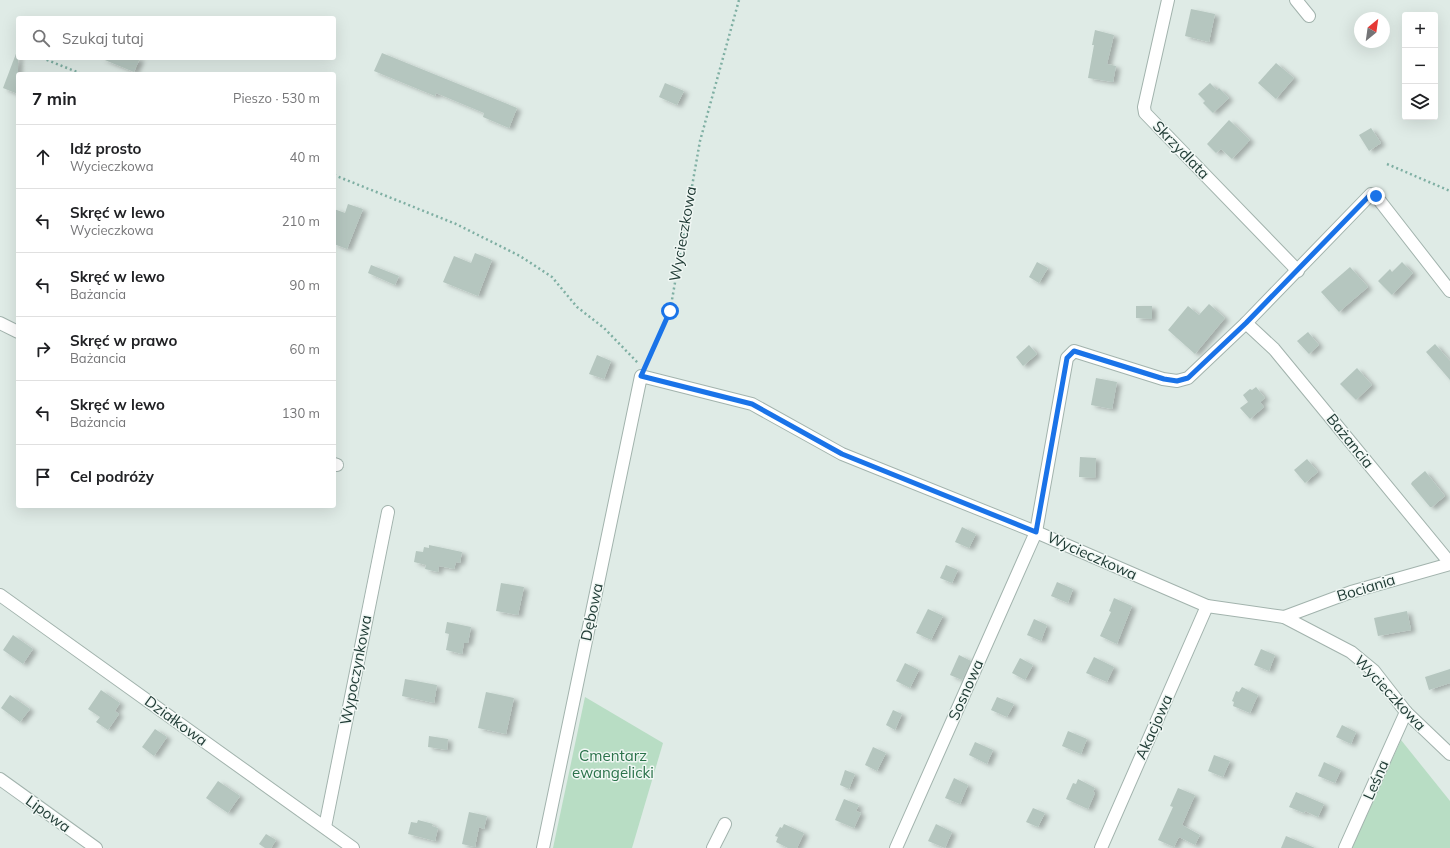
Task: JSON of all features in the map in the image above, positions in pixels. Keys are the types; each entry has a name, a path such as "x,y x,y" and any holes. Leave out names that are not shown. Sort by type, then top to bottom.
{"street":[{"name":"Skrzydlata","path":"1168,0 1144,107 1145,112 1298,270"},
{"path":"1296,0 1309,16"},
{"path":"1036,532 1067,358 1074,351 1164,379 1177,381 1188,378 1246,323 1371,194 1376,196 1450,291"},
{"path":"0,323 16,331"},
{"name":"Bażancia","path":"1246,323 1274,349 1450,564"},
{"name":"Wycieczkowa","path":"642,372 752,404 842,454 1036,532 1207,606 1284,617 1351,652 1374,671 1406,712 1450,754"},
{"name":"Dębowa","path":"543,848 642,372"},
{"name":"Wypoczynkowa","path":"325,828 388,512"},
{"name":"Sosnowa","path":"896,848 1036,532"},
{"name":"Bociania","path":"1284,617 1351,592 1450,564"},
{"name":"Działkowa","path":"0,595 353,848"},
{"name":"Akacjowa","path":"1101,848 1207,606"},
{"name":"Leśna","path":"1345,848 1406,712"},
{"name":"Lipowa","path":"0,779 96,848"},
{"path":"713,848 725,824"}],"path":[{"name":"Wycieczkowa","path":"642,372 670,311 700,141 739,0"},
{"path":"47,60 77,72"},
{"path":"1387,164 1450,191"},
{"path":"336,177 456,224 520,256 552,277 577,307 604,328 629,355 642,372"}],"green space":[{"name":"Cmentarz ewangelicki","path":"585,697 663,743 632,848 553,848"},
{"path":"1401,740 1450,801 1450,848 1352,848"}],"building":[{"path":"1191,9 1215,14 1209,42 1185,36"},
{"path":"1095,30 1114,35 1107,64 1116,66 1113,82 1088,78"},
{"path":"382,53 517,108 509,128 483,117 484,113 436,93 435,96 374,71"},
{"path":"16,54 16,60 18,60 18,72 16,72 16,93 3,88"},
{"path":"105,60 139,60 134,72"},
{"path":"1276,63 1294,78 1276,99 1258,83"},
{"path":"665,83 684,91 677,105 659,97"},
{"path":"1210,83 1217,90 1219,88 1229,98 1213,113 1203,103 1205,101 1198,94"},
{"path":"1229,120 1250,140 1232,159 1221,149 1216,153 1207,144"},
{"path":"1371,128 1381,143 1369,151 1359,135"},
{"path":"348,204 363,209 347,249 336,245 336,210 345,213"},
{"path":"475,253 492,260 478,296 443,282 454,256 471,263"},
{"path":"1037,262 1048,268 1039,283 1029,277"},
{"path":"1402,262 1413,273 1392,295 1378,281 1390,269 1392,272"},
{"path":"371,265 399,276 395,285 368,273"},
{"path":"1350,267 1368,287 1339,312 1321,292"},
{"path":"1209,304 1225,318 1195,354 1168,330 1188,306 1199,315"},
{"path":"1136,306 1152,306 1152,319 1136,318"},
{"path":"1308,332 1319,345 1309,354 1297,341"},
{"path":"1435,344 1450,361 1450,380 1426,352"},
{"path":"1029,345 1037,354 1023,366 1016,357"},
{"path":"597,355 611,361 604,379 589,374"},
{"path":"1357,368 1372,385 1356,400 1340,384"},
{"path":"1096,378 1117,382 1112,409 1091,405"},
{"path":"1256,387 1265,398 1260,402 1264,407 1250,419 1240,408 1248,402 1243,395 1250,389 1252,390"},
{"path":"1080,457 1096,458 1095,478 1079,477"},
{"path":"1307,459 1318,472 1305,483 1294,470"},
{"path":"1425,471 1445,496 1432,507 1430,507 1411,484"},
{"path":"962,527 976,534 969,548 955,542"},
{"path":"429,545 462,552 460,563 456,562 454,569 439,566 438,572 425,569 426,565 414,562 416,551 423,552 424,547 429,548"},
{"path":"946,565 958,570 952,583 940,578"},
{"path":"1057,582 1073,589 1068,603 1051,596"},
{"path":"501,583 524,587 518,615 496,611"},
{"path":"1114,598 1132,606 1117,644 1100,636 1111,612 1109,611"},
{"path":"928,609 943,616 931,640 916,633"},
{"path":"1407,611 1411,630 1378,636 1374,618"},
{"path":"1034,619 1047,625 1041,641 1027,635"},
{"path":"447,622 471,627 468,643 464,643 462,654 446,650 449,634 445,633"},
{"path":"13,635 33,649 23,664 3,650"},
{"path":"1261,649 1275,655 1269,671 1254,665"},
{"path":"959,655 971,661 962,680 950,675"},
{"path":"1094,657 1114,667 1107,682 1086,673"},
{"path":"1020,658 1033,665 1025,680 1012,673"},
{"path":"905,663 919,670 910,688 896,681"},
{"path":"1450,669 1450,683 1429,690 1425,677"},
{"path":"405,679 437,685 434,703 402,696"},
{"path":"1242,687 1258,695 1250,713 1233,706 1234,702 1232,701 1236,691 1239,692"},
{"path":"101,690 120,703 115,711 119,714 108,730 96,722 100,717 88,709"},
{"path":"486,692 514,698 506,734 478,728"},
{"path":"10,695 30,709 20,722 1,708"},
{"path":"997,697 1014,704 1007,717 991,710"},
{"path":"893,710 902,714 895,730 886,725"},
{"path":"1342,725 1356,732 1351,744 1336,737"},
{"path":"155,729 167,737 154,756 142,747"},
{"path":"1068,731 1087,739 1081,754 1062,746"},
{"path":"429,736 448,739 447,750 428,747"},
{"path":"975,742 993,750 987,764 969,755"},
{"path":"873,747 886,753 877,771 865,765"},
{"path":"1214,755 1230,761 1223,777 1208,771"},
{"path":"1324,762 1341,770 1335,783 1318,776"},
{"path":"845,770 855,774 849,789 840,785"},
{"path":"954,778 968,785 960,804 945,798"},
{"path":"1078,779 1095,788 1093,792 1095,793 1088,809 1066,799 1073,783 1076,784"},
{"path":"218,781 240,796 228,813 206,798"},
{"path":"1178,788 1195,795 1182,825 1200,835 1195,845 1179,837 1174,847 1158,840 1173,807 1170,806"},
{"path":"1296,792 1324,804 1318,817 1305,811 1304,813 1289,807"},
{"path":"844,799 859,805 856,811 861,813 854,828 835,820"},
{"path":"1033,808 1045,813 1038,827 1026,822"},
{"path":"469,812 487,816 484,829 479,827 475,847 462,844"},
{"path":"418,820 433,824 432,826 438,828 435,841 408,834 411,822 417,823"},
{"path":"784,824 804,833 797,848 788,848 776,842 778,837 775,836 780,827 782,828"},
{"path":"936,824 952,832 945,848 928,841"},
{"path":"266,834 276,840 271,848 265,848 259,844"},
{"path":"1286,836 1315,848 1281,848"}],"route":[{"path":"670,311 641,376 752,404 842,454 1036,532 1067,358 1074,351 1164,379 1177,381 1188,378 1246,323 1371,194 1376,196"}]}
